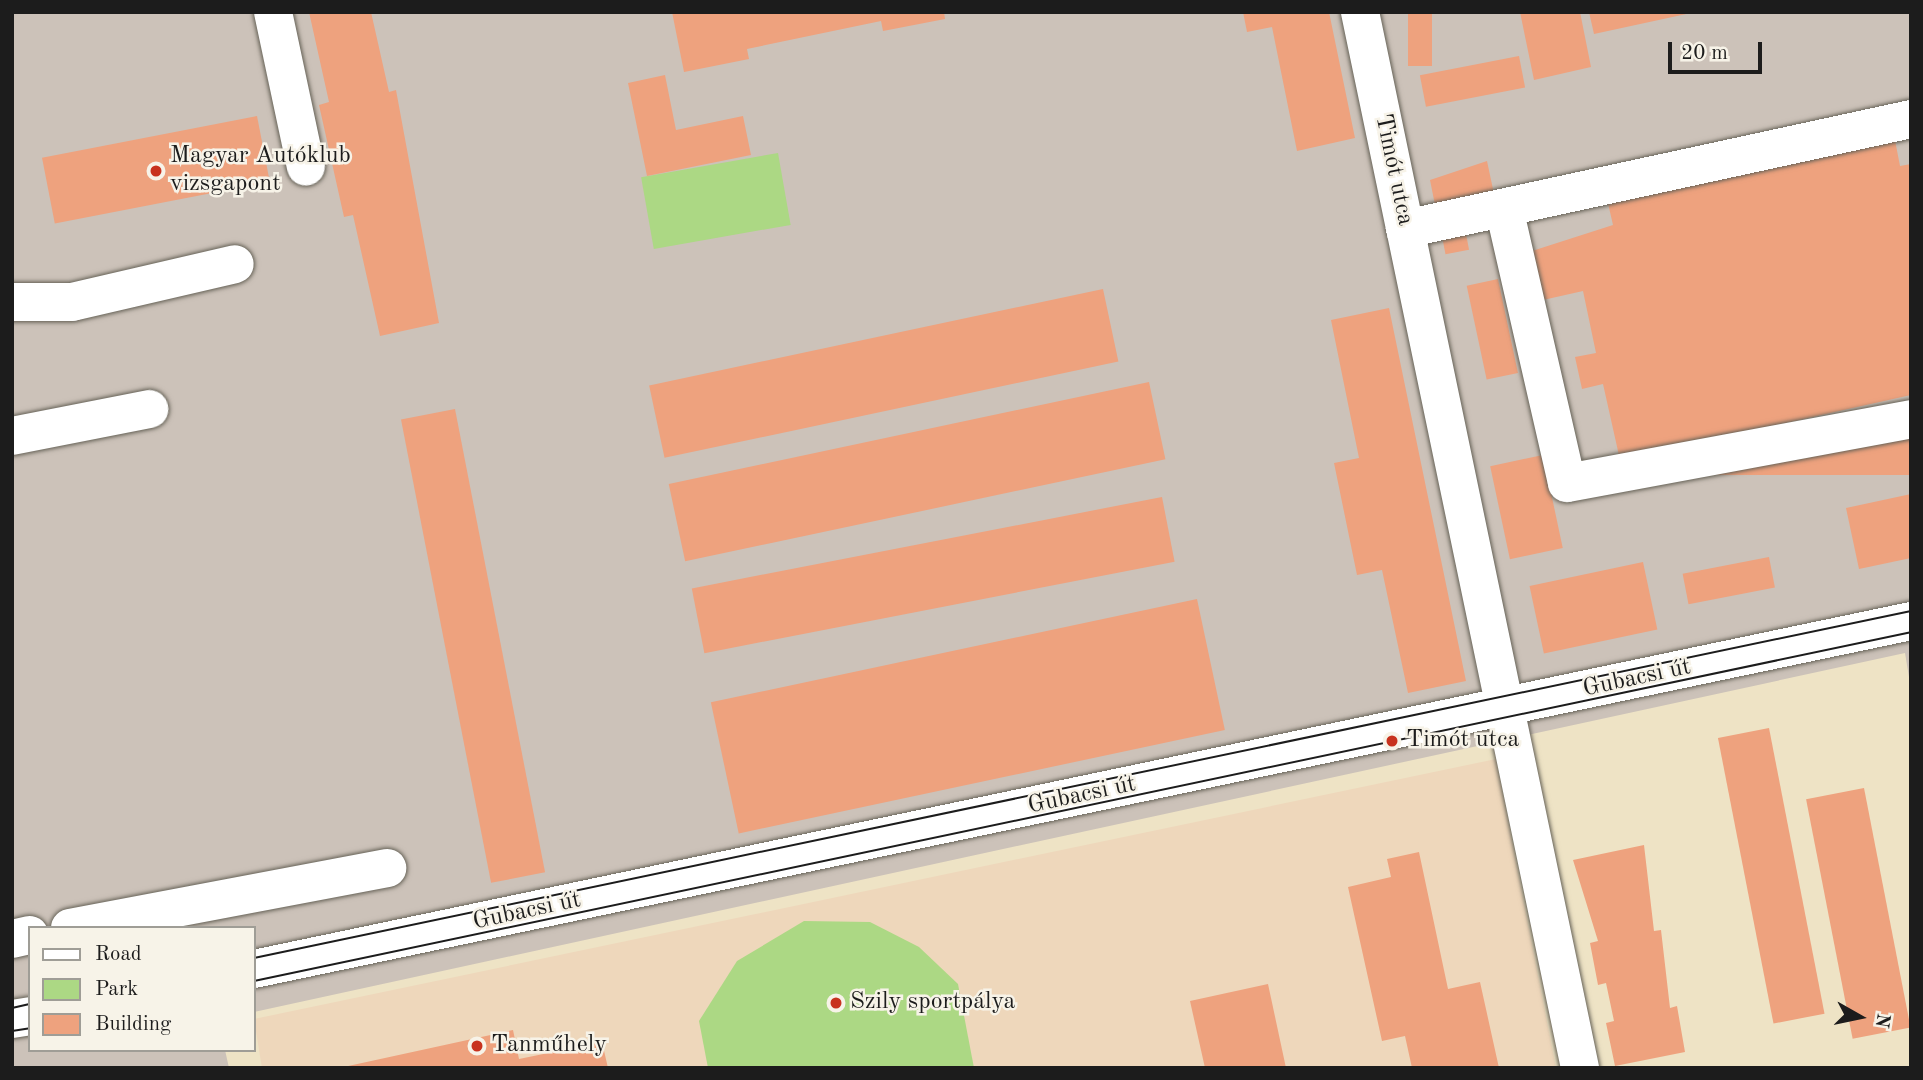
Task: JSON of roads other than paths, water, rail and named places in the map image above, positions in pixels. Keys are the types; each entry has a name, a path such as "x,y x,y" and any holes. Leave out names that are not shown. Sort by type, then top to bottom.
{"street":[{"path":"272,12 306,167"},
{"name":"Timót utca","path":"1360,12 1580,1068"},
{"path":"1405,229 1911,118"},
{"path":"1504,208 1567,483 1911,419"},
{"path":"12,302 72,302 235,264"},
{"path":"12,436 149,409"},
{"name":"Gubacsi út","path":"256,969 1911,621"},
{"path":"81,926 387,868"}],"tram line":[{"path":"256,958 1911,611"},
{"path":"256,981 1911,632"},
{"path":"12,1008 28,1004"},
{"path":"12,1031 28,1028"}],"place":[{"name":"Magyar Autóklub vizsgapont","path":"156,171"},
{"name":"Timót utca","path":"1392,741"},
{"name":"Szily sportpálya","path":"836,1003"},
{"name":"Tanműhely","path":"477,1046"}]}
